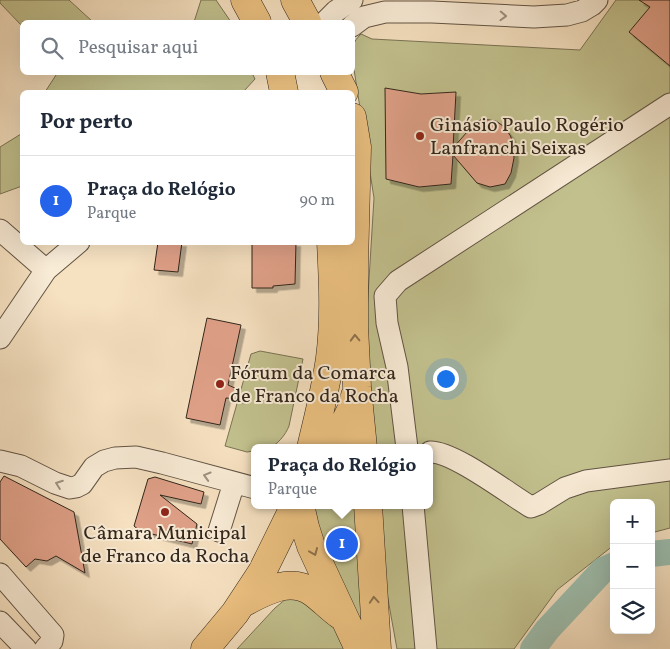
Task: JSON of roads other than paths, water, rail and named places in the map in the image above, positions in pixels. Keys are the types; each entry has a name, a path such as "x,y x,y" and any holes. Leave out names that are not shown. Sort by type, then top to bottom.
{"main road":[{"path":"245,0 256,20"},
{"path":"295,0 306,20"},
{"path":"281,75 284,90"},
{"path":"336,75 343,90"},
{"path":"355,135 357,148 355,227"},
{"path":"312,444 324,395 330,357 333,318 331,245"},
{"path":"355,245 354,327 363,444"},
{"path":"334,444 352,408 357,387"},
{"path":"205,649 235,613 262,572 293,509"},
{"path":"301,509 311,546 359,649"},
{"path":"368,509 377,649"},
{"path":"240,605 271,589 284,586 298,587 310,591 347,621"}],"street":[{"path":"327,20 352,0"},
{"path":"355,24 364,18 385,12 432,12 534,17 567,15 582,11 592,6 597,0"},
{"path":"272,90 275,75"},
{"path":"407,444 398,367 387,323 385,296 398,281 670,104"},
{"path":"0,230 46,270"},
{"path":"0,338 46,270 75,245"},
{"path":"433,453 441,454 471,468 531,507 565,488 586,481 670,470"},
{"path":"0,461 21,466 55,483 70,488 82,484 94,467 104,461 115,458 136,457 251,487"},
{"path":"219,531 234,483"},
{"path":"413,509 426,649"},
{"path":"0,574 53,635 52,641 45,649"},
{"path":"0,622 26,649"}],"waterway":[{"path":"655,554 670,552"},
{"path":"533,649 547,630 603,570 610,567"}],"place":[{"name":"Ginásio Paulo Rogério Lanfranchi Seixas","path":"420,136"},
{"name":"Fórum da Comarca de Franco da Rocha","path":"220,384"},
{"name":"Câmara Municipal de Franco da Rocha","path":"165,512"},
{"name":"Praça do Relógio","path":"342,544"}]}
